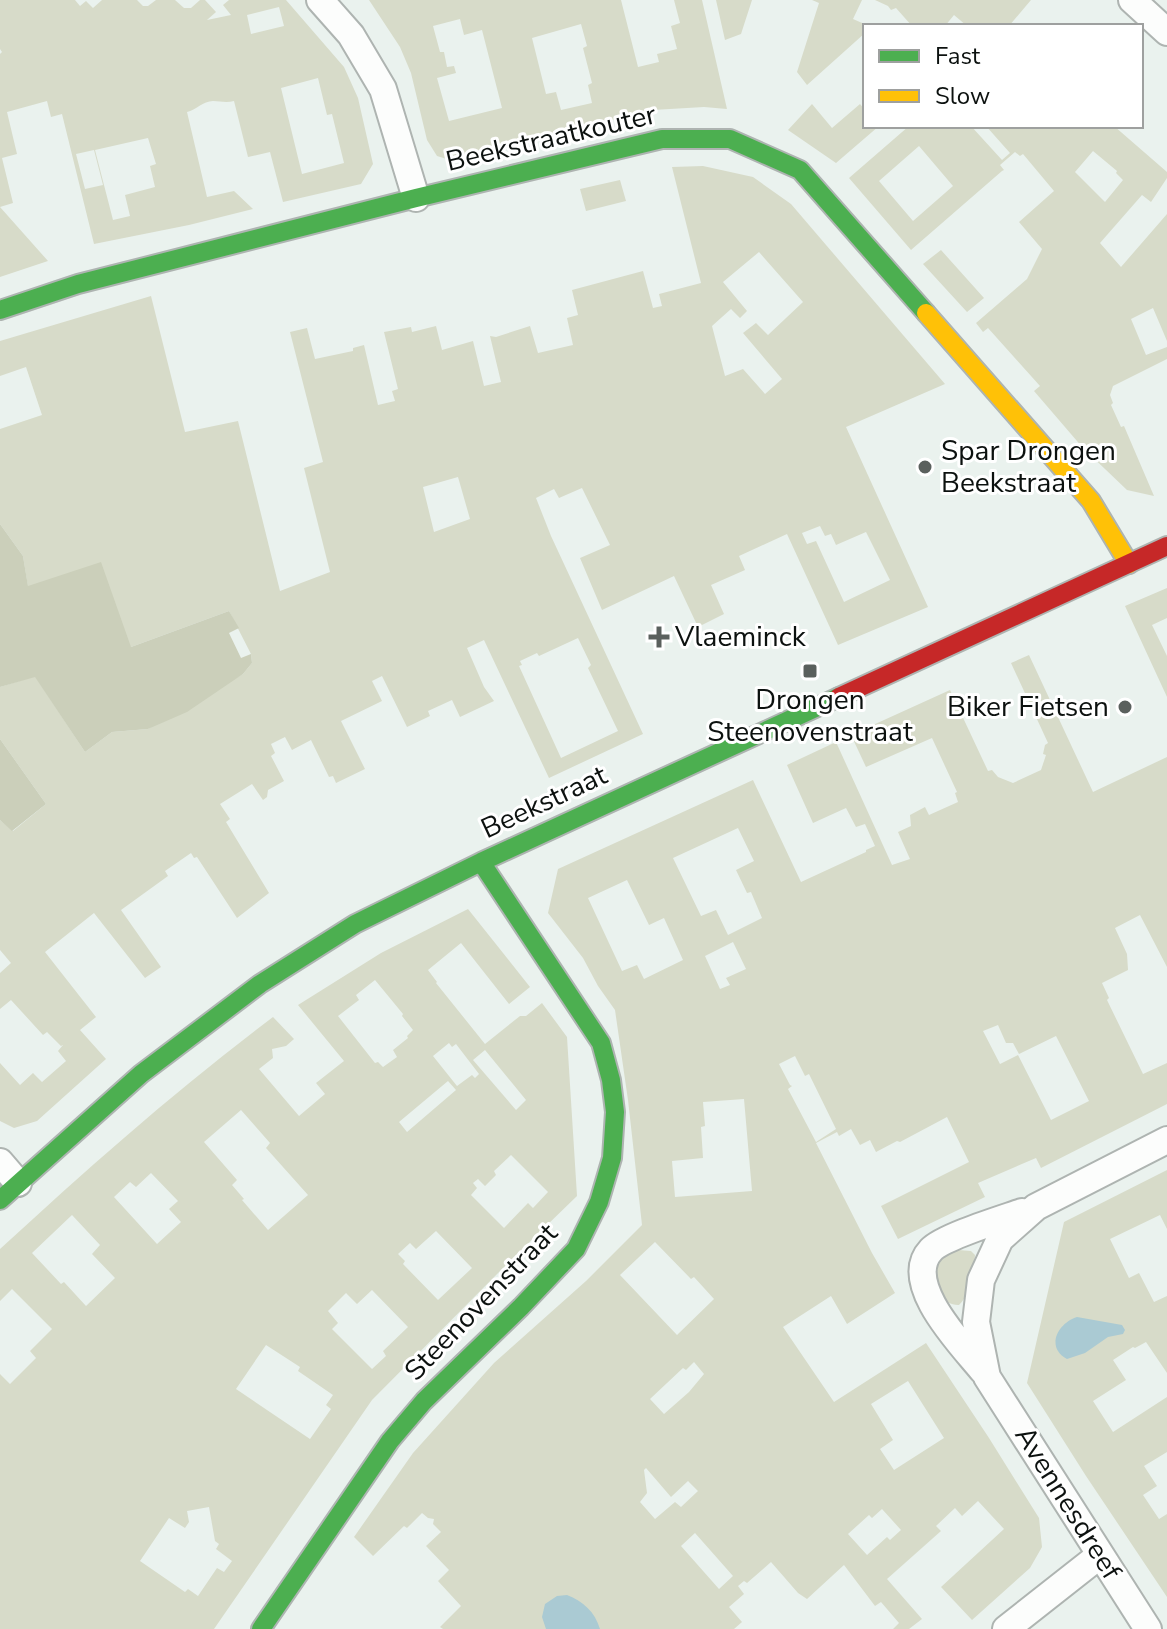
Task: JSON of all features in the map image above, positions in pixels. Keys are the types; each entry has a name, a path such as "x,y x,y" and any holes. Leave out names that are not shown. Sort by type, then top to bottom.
{"street":[{"path":"320,0 351,35 383,89 416,198"},
{"path":"1132,0 1167,32"},
{"name":"Beekstraatkouter","path":"0,310 78,284 662,139 730,139 800,170 1091,501 1129,564"},
{"name":"Beekstraat","path":"9,1191 141,1074 260,984 355,924 481,862 1167,546"},
{"name":"Steenovenstraat","path":"261,1629 390,1441 424,1401 576,1249 599,1202 612,1158 615,1112 611,1080 601,1043 481,862"},
{"name":"Avennesdreef","path":"1148,1629 987,1377 936,1312 923,1284 923,1266 931,1250 949,1239 1036,1207 1167,1140"},
{"path":"0,1162 9,1191"},
{"name":"Avennesdreef","path":"987,1377 976,1322 981,1280 1000,1239 1036,1207"},
{"path":"1006,1629 1100,1555"}],"green space":[{"path":"0,0 75,0 80,6 86,1 93,8 102,0 137,0 148,6 156,0 175,0 184,8 191,8 200,0 205,0 216,12 207,20 231,15 223,5 229,0 286,0 344,67 358,98 373,164 361,184 283,202 270,152 248,157 234,101 209,101 187,112 207,197 234,191 253,209 94,244 62,114 51,117 47,101 7,112 17,154 2,158 13,203 0,207","holes":["279,7 284,26 251,34 247,15","318,78 327,115 332,114 344,163 302,174 281,88","148,138 156,164 150,166 155,187 125,195 130,216 113,220 95,150","94,150 103,185 85,189 76,154"]},
{"path":"369,0 621,0 638,67 659,62 657,54 677,49 671,26 680,23 674,0 702,0 727,109 653,110 450,160 437,156 427,140 411,73 400,47","holes":["460,19 464,35 482,30 502,108 449,121 437,78 456,73 454,66 447,67 433,26","581,24 587,46 583,48 592,83 588,85 592,103 561,110 556,92 546,94 532,38"]},
{"path":"716,0 752,0 741,34 725,40"},
{"path":"812,0 862,0 853,19 864,24 863,35 807,85 797,72 819,3"},
{"path":"875,0 1031,0 1011,24 965,24 954,15 947,24 910,24 896,8 891,10"},
{"path":"812,104 832,128 860,104 863,108 863,128 877,128 836,163 788,130"},
{"path":"907,128 973,128 1002,160 1010,153 988,128 1116,128 1167,172 1167,178 1151,202 1142,195 1100,243 1121,267 1167,214 1167,341 1153,308 1131,319 1146,355 1167,347 1167,359 1113,386 1110,395 1111,405 1121,427 1124,426 1154,496 1127,490 1083,448 1034,391 1040,386 988,328 983,332 976,323 1027,279 1042,249 1019,222 1054,191 1023,154 1020,156 1015,152 1000,165 1004,170 911,250 849,178","holes":["919,146 953,186 913,221 879,181","1093,151 1123,180 1105,202 1075,172"]},
{"path":"703,166 753,177 791,204 945,384 846,427 928,607 838,645 787,534 739,556 745,570 711,585 724,614 698,627 674,576 602,610 580,558 610,545 582,488 559,498 554,489 536,498 643,734 549,778 484,640 467,648 484,687 494,701 460,717 452,700 428,711 430,716 407,727 382,676 372,681 382,701 341,721 365,769 336,783 333,776 329,777 311,740 292,750 285,737 271,744 275,753 271,756 284,781 268,790 263,800 252,784 220,804 230,819 226,822 269,893 237,918 197,857 194,858 191,853 165,871 168,876 121,910 161,967 145,978 94,913 45,952 96,1017 80,1030 106,1059 37,1121 14,1128 0,1121 0,1063 20,1085 33,1073 42,1082 66,1061 58,1051 63,1045 47,1032 43,1035 11,1000 0,1009 0,973 11,963 0,950 0,820 13,831 46,804 0,739 0,687 35,676 85,752 112,732 148,729 243,674 252,663 251,654 229,611 131,647 28,587 23,556 0,524 0,429 42,415 26,367 0,376 0,341 151,296 185,432 238,421 280,591 330,572 304,468 323,462 290,332 307,328 315,359 353,351 353,348 364,345 378,405 395,401 392,391 398,389 384,332 411,327 412,332 436,326 442,350 473,341 484,386 501,382 490,336 496,337 530,326 538,353 573,345 567,318 578,315 572,290 643,271 653,308 662,306 659,294 701,283 672,167","holes":["759,252 803,302 768,335 756,323 743,333 782,379 765,394 743,369 725,376 712,326 731,309 740,318 747,311 723,282","458,477 470,519 434,532 423,487","820,526 825,536 831,534 836,545 866,532 890,580 844,602 816,541 807,544 802,533","578,638 591,665 588,668 618,731 561,758 519,666 522,665 520,661 537,653 539,656"]},
{"path":"620,180 626,201 586,211 580,189"},
{"path":"0,207 48,261 0,277"},
{"path":"941,250 984,298 967,312 923,264"},
{"path":"0,524 23,556 28,586 101,562 131,647 229,611 239,628 229,633 241,658 251,654 252,663 243,674 187,712 148,729 112,732 85,752 35,677 0,687"},
{"path":"1167,588 1167,618 1152,625 1167,656 1167,697 1125,606"},
{"path":"1029,655 1093,792 1167,757 1167,967 1140,915 1115,928 1127,954 1128,970 1102,983 1109,998 1107,1000 1143,1074 1167,1063 1167,1104 1041,1168 1036,1158 978,1183 985,1197 898,1239 881,1206 969,1162 947,1117 876,1152 870,1140 860,1145 851,1129 839,1136 837,1132 816,1143 895,1293 847,1324 831,1296 783,1327 834,1402 926,1343 1039,1518 1042,1547 1030,1568 972,1620 941,1587 1004,1529 978,1501 962,1516 955,1508 936,1526 941,1531 887,1579 922,1619 909,1629 893,1629 899,1623 881,1602 875,1606 844,1565 807,1599 771,1562 747,1583 744,1581 738,1586 744,1594 729,1607 742,1622 734,1629 443,1629 440,1627 461,1606 438,1581 449,1570 426,1546 441,1532 433,1524 434,1519 422,1513 373,1556 354,1537 413,1453 494,1363 586,1281 642,1225 615,1010 583,958 548,913 558,869 753,780 801,882 875,846 865,824 856,827 846,808 813,823 787,765 836,742 892,865 910,859 898,832 911,826 910,815 925,807 929,815 958,802 957,792 932,738 866,767 851,735 950,690 988,771 992,770 998,777 1013,783 1041,770 1046,755 1043,754 1045,745 1048,743 1011,663","holes":["738,828 754,861 736,870 747,893 751,892 762,918 728,935 716,910 701,916 673,858","627,880 649,925 664,918 683,960 644,979 637,965 622,971 588,898","733,942 746,969 726,978 730,985 720,989 705,956","998,1025 1006,1043 1013,1043 1019,1054 1056,1036 1089,1101 1051,1120 1018,1055 1000,1064 983,1031","795,1056 805,1076 809,1074 836,1129 816,1142 788,1089 790,1085 779,1064","744,1099 752,1191 675,1197 672,1161 703,1158 701,1127 705,1126 703,1102","655,1242 714,1299 677,1335 620,1275","694,1362 704,1374 664,1414 650,1399 683,1368 686,1370","908,1381 944,1438 894,1470 880,1449 893,1440 871,1404","646,1468 671,1497 688,1481 698,1491 681,1507 675,1502 655,1519 640,1502 647,1493","882,1509 901,1530 890,1540 887,1537 867,1555 848,1534 869,1515 872,1518","695,1533 733,1576 719,1589 681,1546"]},
{"path":"0,739 46,804 12,831 0,820"},
{"path":"468,909 530,987 509,1004 461,943 428,970 485,1044 542,1003 567,1037 577,1196 372,1400 214,1629 0,1629 0,1374 10,1384 36,1358 30,1351 52,1329 12,1289 0,1301 0,1249 202,1072 273,1017 294,1039 286,1046 272,1049 273,1058 259,1069 299,1116 325,1094 316,1083 344,1061 298,1005 381,953","holes":["375,980 413,1030 393,1050 397,1057 383,1067 375,1063 338,1016 359,1000 356,995","449,1043 452,1047 456,1044 479,1074 475,1078 472,1075 457,1086 433,1056","485,1050 526,1100 516,1110 473,1060","448,1081 456,1090 407,1132 399,1122","241,1110 270,1143 266,1148 308,1195 268,1230 232,1185 237,1180 204,1142","511,1155 548,1192 533,1208 528,1203 504,1228 471,1195 477,1188 473,1183 478,1179 485,1186 496,1175 494,1171","151,1173 178,1201 169,1209 181,1222 157,1244 114,1197 130,1182 136,1187","72,1215 100,1245 92,1254 115,1278 86,1306 64,1282 61,1284 32,1253","436,1231 472,1268 438,1300 403,1264 405,1261 398,1254 410,1243 416,1249","372,1290 408,1327 383,1351 386,1356 372,1369 332,1329 338,1323 328,1311 346,1293 357,1304","266,1345 300,1367 298,1371 333,1395 326,1405 331,1409 310,1439 236,1389","209,1507 215,1541 219,1544 216,1549 232,1561 224,1572 217,1568 198,1596 188,1589 185,1592 140,1561 169,1518 185,1528 189,1522 187,1511"]},
{"path":"1167,1170 1167,1229 1160,1215 1110,1239 1129,1278 1139,1273 1154,1302 1167,1296 1167,1373 1146,1342 1113,1360 1126,1380 1093,1401 1113,1432 1167,1397 1167,1452 1144,1466 1157,1486 1143,1495 1159,1519 1167,1514 1167,1597 1027,1383 1064,1222"},
{"path":"958,1250 971,1251 975,1255 969,1289 959,1305 944,1300 935,1277 939,1261"}],"water":[{"path":"1077,1317 1122,1325 1125,1330 1123,1334 1108,1337 1085,1353 1067,1359 1060,1354 1055,1342 1064,1324"},
{"path":"567,1595 588,1608 600,1629 546,1629 542,1617 545,1604 557,1596"}],"traffic: fast":[{"path":"0,310 78,284 662,139 730,139 800,170 926,313"},
{"path":"0,1200 141,1074 260,984 355,924 481,862 839,697"},
{"path":"261,1629 390,1441 424,1401 576,1249 599,1202 612,1158 615,1112 611,1080 601,1043 481,862"}],"traffic: slow":[{"path":"926,313 1091,501 1129,564"}],"traffic: jam":[{"path":"839,697 1167,546"}],"place":[{"name":"Spar Drongen Beekstraat","path":"925,467"},
{"name":"Vlaeminck","path":"659,637"},
{"name":"Drongen Steenovenstraat","path":"810,671"},
{"name":"Biker Fietsen","path":"1125,707"}]}
